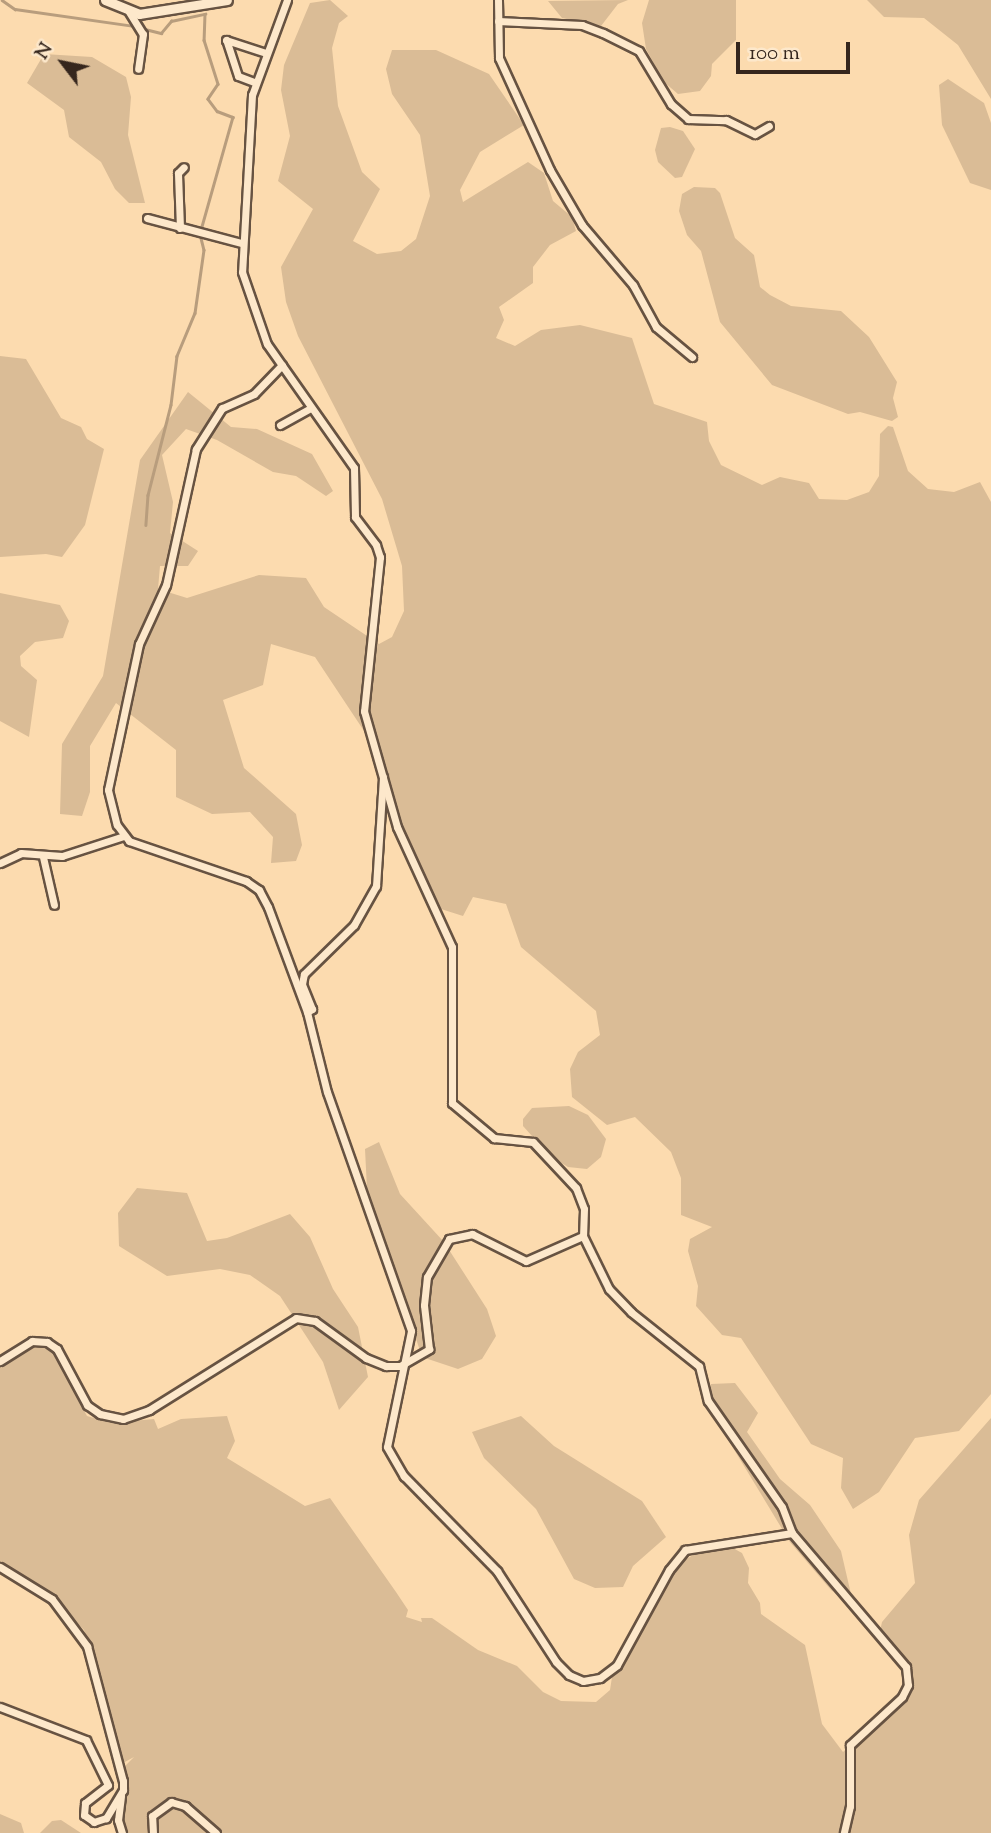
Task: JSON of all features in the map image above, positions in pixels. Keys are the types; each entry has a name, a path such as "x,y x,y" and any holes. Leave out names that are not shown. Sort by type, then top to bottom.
{"street":[{"path":"105,0 129,12 149,13 227,0"},
{"path":"288,0 254,82 241,243 242,272 262,332 282,365 302,389 309,409 354,468 355,517 376,545 380,558 363,696 397,827 452,947 454,1108 494,1138 533,1142 576,1188 584,1209 583,1236 614,1295 699,1366 708,1401 782,1507 792,1533 908,1672 902,1697 850,1745 850,1806 844,1833"},
{"path":"498,0 499,58 550,170 582,225 633,285 656,327 692,357"},
{"path":"129,12 143,34 138,69"},
{"path":"498,21 582,25 603,33 639,51 671,104 688,119 726,120 755,134 769,126"},
{"path":"254,82 238,76 226,40 266,52"},
{"path":"180,228 178,173 184,167"},
{"path":"147,218 180,228 203,230 221,241 241,243"},
{"path":"282,365 270,381 222,408 210,421 189,466 166,585 142,632 109,781 110,807 124,836 139,847 246,881 259,890 307,1012 327,1092 411,1331 407,1363 387,1433 387,1447 395,1465 497,1571 569,1675 583,1681 611,1672 676,1558 685,1550 792,1533"},
{"path":"280,425 309,409"},
{"path":"307,1012 312,1009 302,984 304,974 354,925 376,886 383,773"},
{"path":"0,863 21,853 43,857 62,856 124,836"},
{"path":"43,857 54,905"},
{"path":"0,1361 32,1341 47,1342 60,1352 87,1405 100,1414 123,1419 149,1410 296,1318 315,1321 343,1344 386,1367 407,1363 429,1349 424,1305 427,1277 449,1239 472,1234 526,1261 583,1236"},
{"path":"0,1567 52,1599 81,1635 96,1673 123,1790 118,1820 122,1833"},
{"path":"0,1707 77,1735 92,1746 108,1784 85,1803 89,1821 106,1818 123,1790"},
{"path":"153,1833 152,1816 171,1802 185,1806 216,1833"}],"shaded area":[{"path":"330,0 348,16 339,23 332,48 338,106 362,172 380,189 353,241 377,254 401,251 416,239 430,196 420,135 392,94 386,69 392,50 436,50 489,74 524,125 480,152 460,190 463,202 528,162 544,173 553,201 572,217 576,231 550,245 533,267 533,283 499,307 504,320 496,338 515,346 541,330 580,325 632,338 654,404 707,422 709,441 721,465 762,485 780,477 809,483 819,499 847,500 869,492 879,476 880,434 888,426 893,427 908,471 928,489 954,492 980,482 991,502 991,1394 959,1431 915,1438 879,1492 853,1509 841,1488 843,1458 811,1444 741,1338 722,1335 696,1306 698,1286 688,1251 690,1239 712,1227 681,1215 681,1178 671,1152 635,1117 607,1125 572,1097 570,1069 578,1052 600,1035 596,1011 521,947 506,904 473,897 463,916 441,909 372,760 374,746 315,657 271,644 263,685 223,700 244,768 296,814 302,845 296,861 271,863 273,837 250,812 212,814 176,797 176,750 116,703 90,746 90,792 82,816 60,814 62,744 103,676 140,460 188,392 231,427 257,429 312,454 333,491 326,496 296,476 273,472 217,440 186,429 162,455 173,502 170,533 198,551 188,566 160,566 158,589 187,598 259,575 306,578 324,607 379,644 392,637 404,611 402,566 382,499 298,336 286,302 281,267 313,209 278,181 290,136 281,90 284,65 310,3"},
{"path":"628,0 618,4 601,26 562,18 548,1"},
{"path":"649,0 736,0 736,40 712,64 711,76 700,91 678,94 664,82 646,49 642,23"},
{"path":"867,0 991,0 991,99 958,45 924,18 884,17"},
{"path":"44,54 92,57 126,77 131,97 128,135 145,203 129,203 115,189 101,162 69,137 64,110 27,83"},
{"path":"948,79 984,103 991,123 991,190 970,183 942,125 939,85"},
{"path":"670,127 683,131 695,149 682,177 675,178 658,162 655,150 661,128"},
{"path":"694,187 715,188 720,193 735,238 754,255 760,287 791,306 841,311 869,337 897,382 893,398 898,417 892,421 860,412 848,414 772,385 720,322 701,251 687,235 679,211 682,194"},
{"path":"0,356 26,359 61,418 81,427 87,439 104,449 85,525 62,557 46,554 0,557"},
{"path":"0,593 60,605 69,621 63,638 35,642 20,656 21,666 37,680 29,737 0,721"},
{"path":"569,1106 588,1115 606,1139 601,1157 587,1169 568,1167 550,1156 523,1126 523,1119 532,1108"},
{"path":"379,1142 400,1194 444,1242 487,1309 496,1336 482,1359 458,1369 422,1357 367,1189 365,1149"},
{"path":"137,1188 187,1193 207,1241 227,1238 290,1214 310,1237 333,1289 358,1327 368,1377 339,1410 323,1362 280,1296 250,1275 220,1269 167,1276 119,1246 118,1213"},
{"path":"39,1344 52,1349 87,1416 111,1423 154,1419 158,1429 181,1419 227,1416 235,1441 227,1458 305,1506 330,1498 408,1610 406,1617 422,1622 421,1618 432,1618 478,1650 517,1666 543,1692 561,1701 596,1702 610,1690 612,1677 671,1569 704,1548 731,1547 742,1553 749,1568 748,1583 760,1603 761,1614 805,1645 822,1724 843,1752 913,1687 912,1668 880,1631 882,1622 915,1583 909,1535 919,1500 991,1418 991,1833 123,1833 125,1766 134,1757 123,1763 84,1630 44,1589 0,1562 0,1364"},
{"path":"735,1383 758,1413 747,1432 780,1479 810,1505 841,1551 854,1607 831,1590 790,1542 707,1405 711,1384"},
{"path":"521,1416 554,1446 642,1501 666,1537 633,1566 623,1587 595,1588 574,1579 536,1509 484,1458 472,1432"},
{"path":"0,1814 21,1823 24,1833 0,1833"},
{"path":"61,1820 81,1833 40,1833 52,1821"}],"waterway":[{"path":"2,0 15,9 135,26"},
{"path":"141,28 161,33 171,21 205,14 204,40 218,84 208,99 217,111 233,117 200,234 204,250 195,313 177,356 171,405 148,495 146,525"}]}
